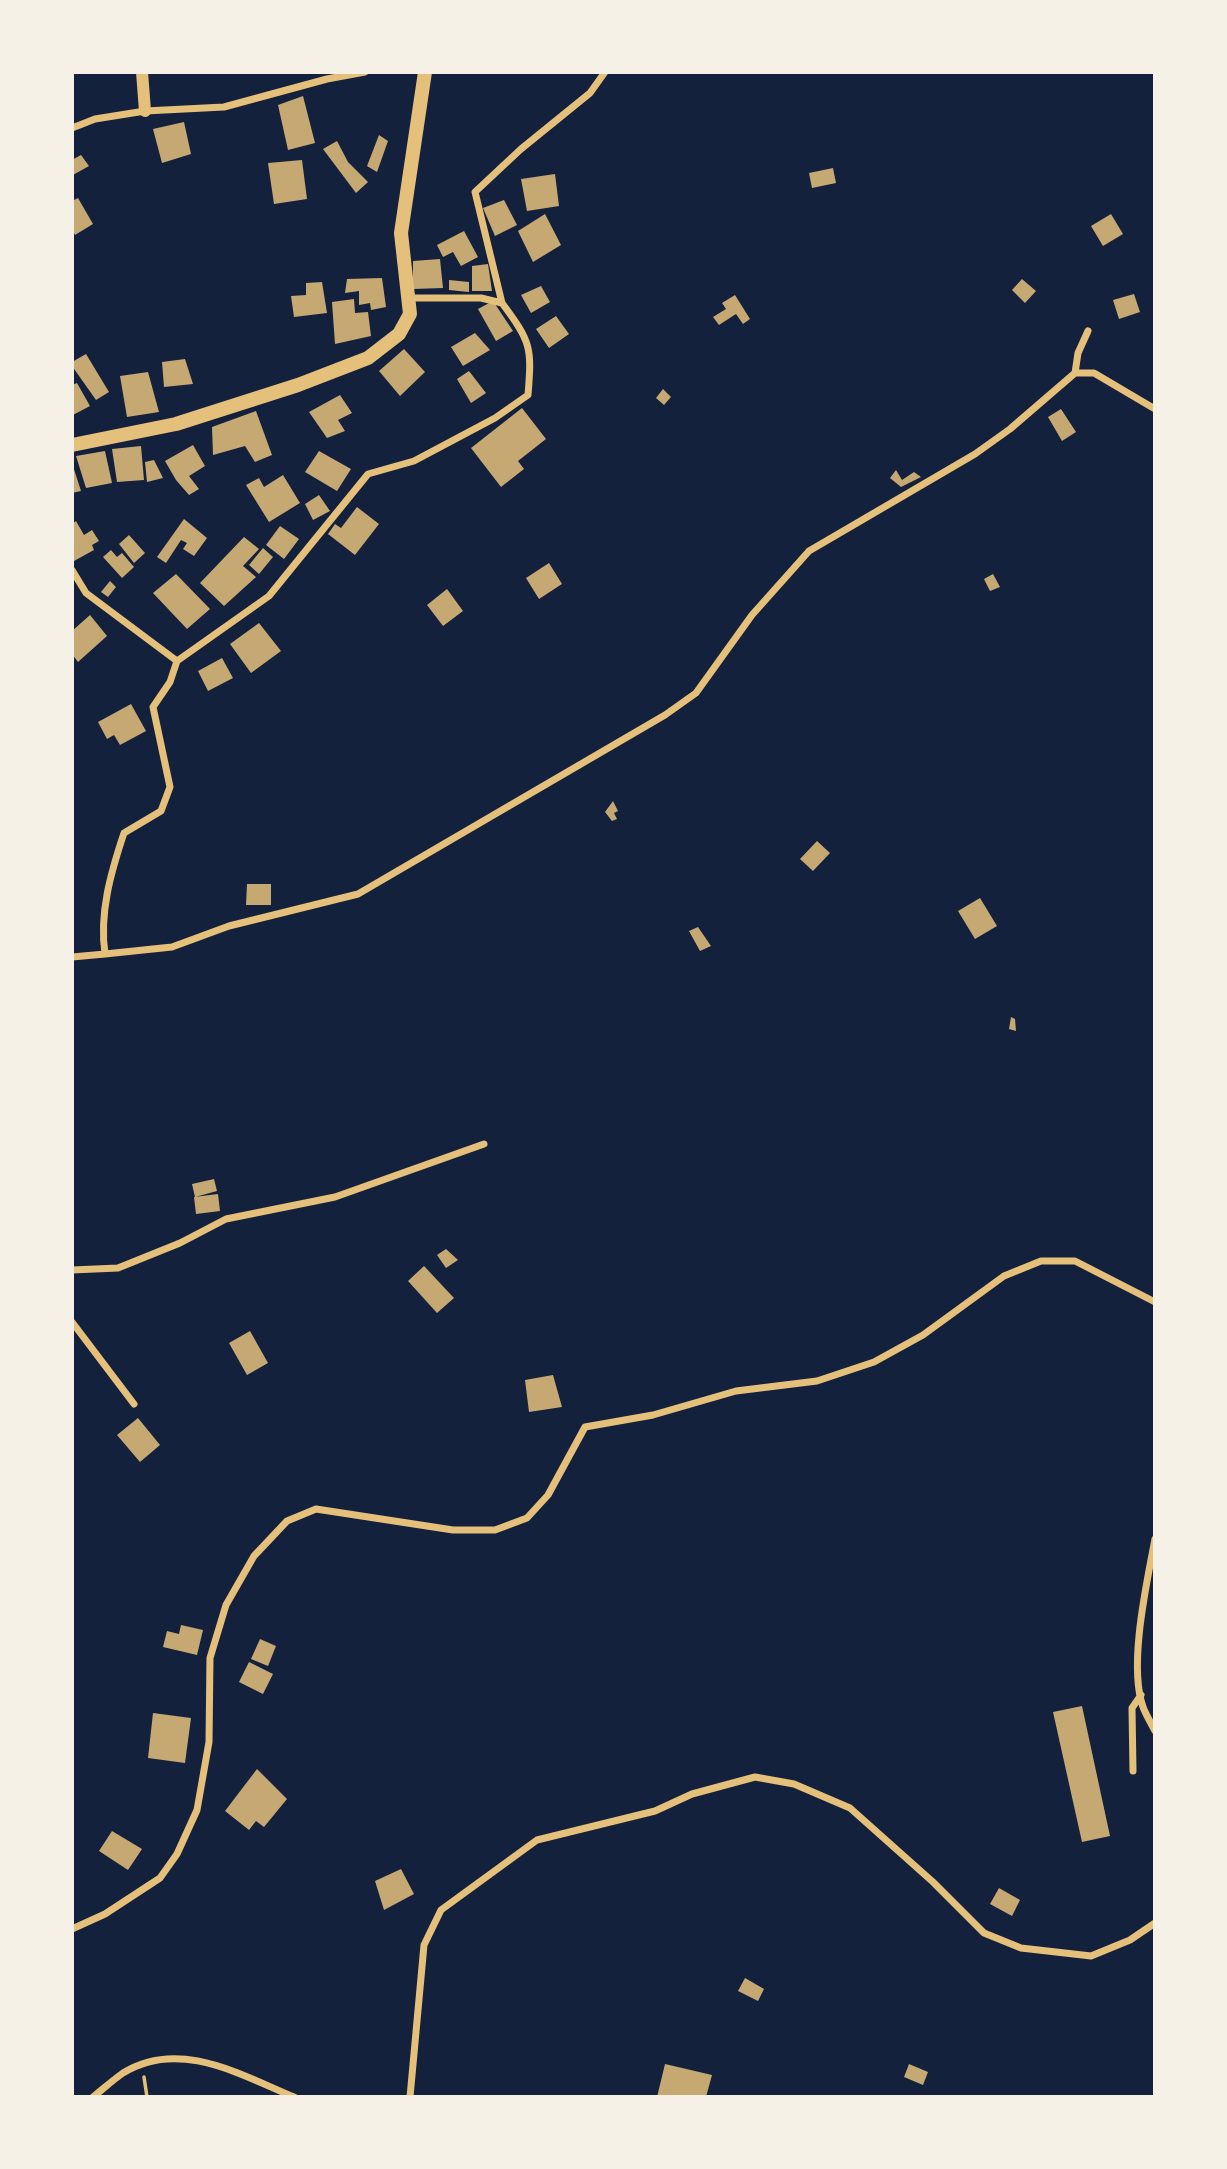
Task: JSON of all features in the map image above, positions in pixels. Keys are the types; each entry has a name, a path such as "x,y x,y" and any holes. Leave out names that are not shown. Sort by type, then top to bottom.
{"main road":[{"path":"72,445 176,424 298,385 368,358 399,334 410,314 401,233 425,72"}],"street":[{"path":"142,72 145,111"},
{"path":"72,128 96,119 145,111 223,107 327,79 365,72"},
{"path":"105,954 102,929 114,863 124,833 161,811 170,787 153,707 170,682 177,661 269,596 368,474 414,461 495,418 528,395 531,352 522,329 502,303 475,192 521,149 590,93 605,72"},
{"path":"407,298 481,298 502,303"},
{"path":"72,957 172,947 229,926 358,894 653,722 696,693 752,615 809,551 975,454 1010,429 1074,373 1078,354 1088,331"},
{"path":"1074,373 1094,373 1155,410"},
{"path":"72,570 86,593 177,661"},
{"path":"72,1270 118,1268 180,1243 226,1219 335,1198 484,1144"},
{"path":"72,1929 105,1914 160,1878 177,1854 197,1810 209,1742 210,1658 226,1605 254,1556 286,1521 316,1509 453,1530 495,1530 527,1518 548,1495 585,1427 653,1415 736,1391 817,1381 874,1362 923,1335 1004,1276 1041,1261 1075,1261 1155,1303"},
{"path":"72,1322 134,1405"},
{"path":"1155,1539 1144,1598 1138,1659 1142,1705 1155,1731"},
{"path":"1133,1771 1132,1707 1141,1695"},
{"path":"410,2097 424,1945 441,1910 537,1840 655,1811 692,1794 755,1777 794,1784 850,1808 933,1882 984,1933 1021,1948 1091,1956 1130,1940 1155,1923"},
{"path":"93,2097 124,2073 168,2058 201,2060 294,2097"}],"path":[{"path":"142,2065 148,2097"}],"building":[{"path":"303,96 315,143 288,150 278,105"},
{"path":"184,122 191,154 162,163 153,129"},
{"path":"379,135 388,141 377,172 367,166"},
{"path":"337,141 348,162 368,182 356,193 323,149"},
{"path":"81,155 89,166 73,175 72,160"},
{"path":"302,160 307,199 274,204 268,163"},
{"path":"833,168 836,183 812,188 809,173"},
{"path":"555,174 559,206 527,211 521,179"},
{"path":"78,198 93,224 75,235 72,229 72,201"},
{"path":"504,200 517,225 495,236 483,208"},
{"path":"545,214 561,245 533,262 518,231"},
{"path":"1111,214 1123,234 1103,246 1091,226"},
{"path":"464,231 478,257 461,266 453,252 443,257 437,245"},
{"path":"440,259 443,288 413,289 413,261"},
{"path":"488,264 492,291 472,291 472,266"},
{"path":"382,278 386,307 371,310 370,303 359,305 359,291 345,293 347,279"},
{"path":"1022,279 1036,291 1025,303 1012,290"},
{"path":"449,280 469,282 469,292 449,290"},
{"path":"322,282 327,313 294,317 291,296 306,295 306,283"},
{"path":"541,286 550,302 531,313 521,295"},
{"path":"1134,294 1140,312 1119,319 1113,300"},
{"path":"735,295 750,319 743,324 736,314 719,325 713,317 726,309 722,303"},
{"path":"354,299 355,313 368,312 371,336 335,344 332,302"},
{"path":"493,301 513,331 496,341 478,309"},
{"path":"556,316 569,334 549,348 536,329"},
{"path":"475,333 490,350 463,366 451,347"},
{"path":"404,349 425,372 400,396 379,371"},
{"path":"86,354 109,392 96,400 72,366 72,362"},
{"path":"185,359 193,384 164,387 162,362"},
{"path":"469,371 486,393 471,403 457,379"},
{"path":"148,372 159,412 127,417 120,376"},
{"path":"77,383 90,406 73,415 72,385"},
{"path":"663,389 671,397 664,405 656,398"},
{"path":"340,395 352,413 338,420 345,431 327,438 309,412"},
{"path":"522,408 546,439 518,461 524,469 501,487 471,448"},
{"path":"1061,409 1076,432 1062,441 1048,417"},
{"path":"256,411 272,455 255,462 245,446 213,455 212,427"},
{"path":"193,445 205,466 189,476 199,489 189,495 165,461"},
{"path":"141,446 144,480 117,482 112,449"},
{"path":"105,451 112,483 86,488 76,456"},
{"path":"319,451 351,469 337,491 305,472"},
{"path":"154,460 163,478 147,482 145,462"},
{"path":"72,463 81,491 72,493"},
{"path":"896,470 902,480 914,472 921,477 901,487 890,478"},
{"path":"283,475 300,503 269,522 246,485 259,478 264,487"},
{"path":"319,495 330,511 313,520 305,504"},
{"path":"357,507 379,524 355,555 328,534 335,524 341,528"},
{"path":"184,519 207,538 194,556 183,549 187,543 181,540 166,563 157,557"},
{"path":"76,521 84,535 92,530 99,541 92,545 94,550 74,561 72,524"},
{"path":"280,526 299,539 284,559 266,545"},
{"path":"129,535 145,553 134,563 119,544"},
{"path":"244,537 259,549 243,566 256,577 224,606 200,583"},
{"path":"263,548 273,557 259,574 249,565"},
{"path":"111,550 117,557 122,553 134,567 122,578 103,557"},
{"path":"549,563 562,584 539,599 526,578"},
{"path":"176,574 210,609 187,629 153,593"},
{"path":"993,574 1000,587 990,591 984,579"},
{"path":"110,581 116,587 108,597 101,592"},
{"path":"447,589 463,611 443,626 427,605"},
{"path":"90,615 107,636 78,662 72,654 72,631"},
{"path":"259,623 281,651 251,673 230,644"},
{"path":"222,658 233,678 208,691 198,671"},
{"path":"131,704 146,731 120,745 114,735 107,739 98,722"},
{"path":"613,801 618,811 614,813 617,819 612,821 605,812"},
{"path":"817,841 830,853 813,871 800,859"},
{"path":"247,884 271,884 271,905 246,905"},
{"path":"980,898 997,926 975,939 958,911"},
{"path":"698,927 711,946 700,951 689,931"},
{"path":"1011,1017 1015,1019 1016,1031 1009,1029"},
{"path":"214,1179 217,1191 195,1197 192,1184"},
{"path":"218,1194 220,1211 196,1214 194,1197"},
{"path":"446,1249 458,1260 446,1268 437,1255"},
{"path":"424,1266 454,1298 437,1313 408,1281"},
{"path":"250,1331 268,1363 247,1375 229,1343"},
{"path":"553,1375 562,1407 529,1412 525,1380"},
{"path":"138,1418 160,1445 140,1462 117,1435"},
{"path":"181,1625 203,1630 197,1655 163,1647 167,1631 179,1634"},
{"path":"260,1639 276,1646 268,1666 251,1659"},
{"path":"249,1662 273,1674 263,1694 239,1682"},
{"path":"1082,1706 1110,1836 1082,1842 1053,1712"},
{"path":"153,1713 191,1718 185,1763 148,1758"},
{"path":"257,1769 287,1799 264,1827 256,1821 249,1830 225,1811"},
{"path":"112,1831 142,1849 128,1870 99,1851"},
{"path":"401,1869 414,1894 384,1910 375,1881"},
{"path":"999,1888 1020,1900 1012,1916 990,1904"},
{"path":"745,1978 764,1989 758,2001 738,1991"},
{"path":"665,2064 712,2075 706,2097 657,2097"},
{"path":"909,2064 928,2072 923,2085 904,2077"}]}
